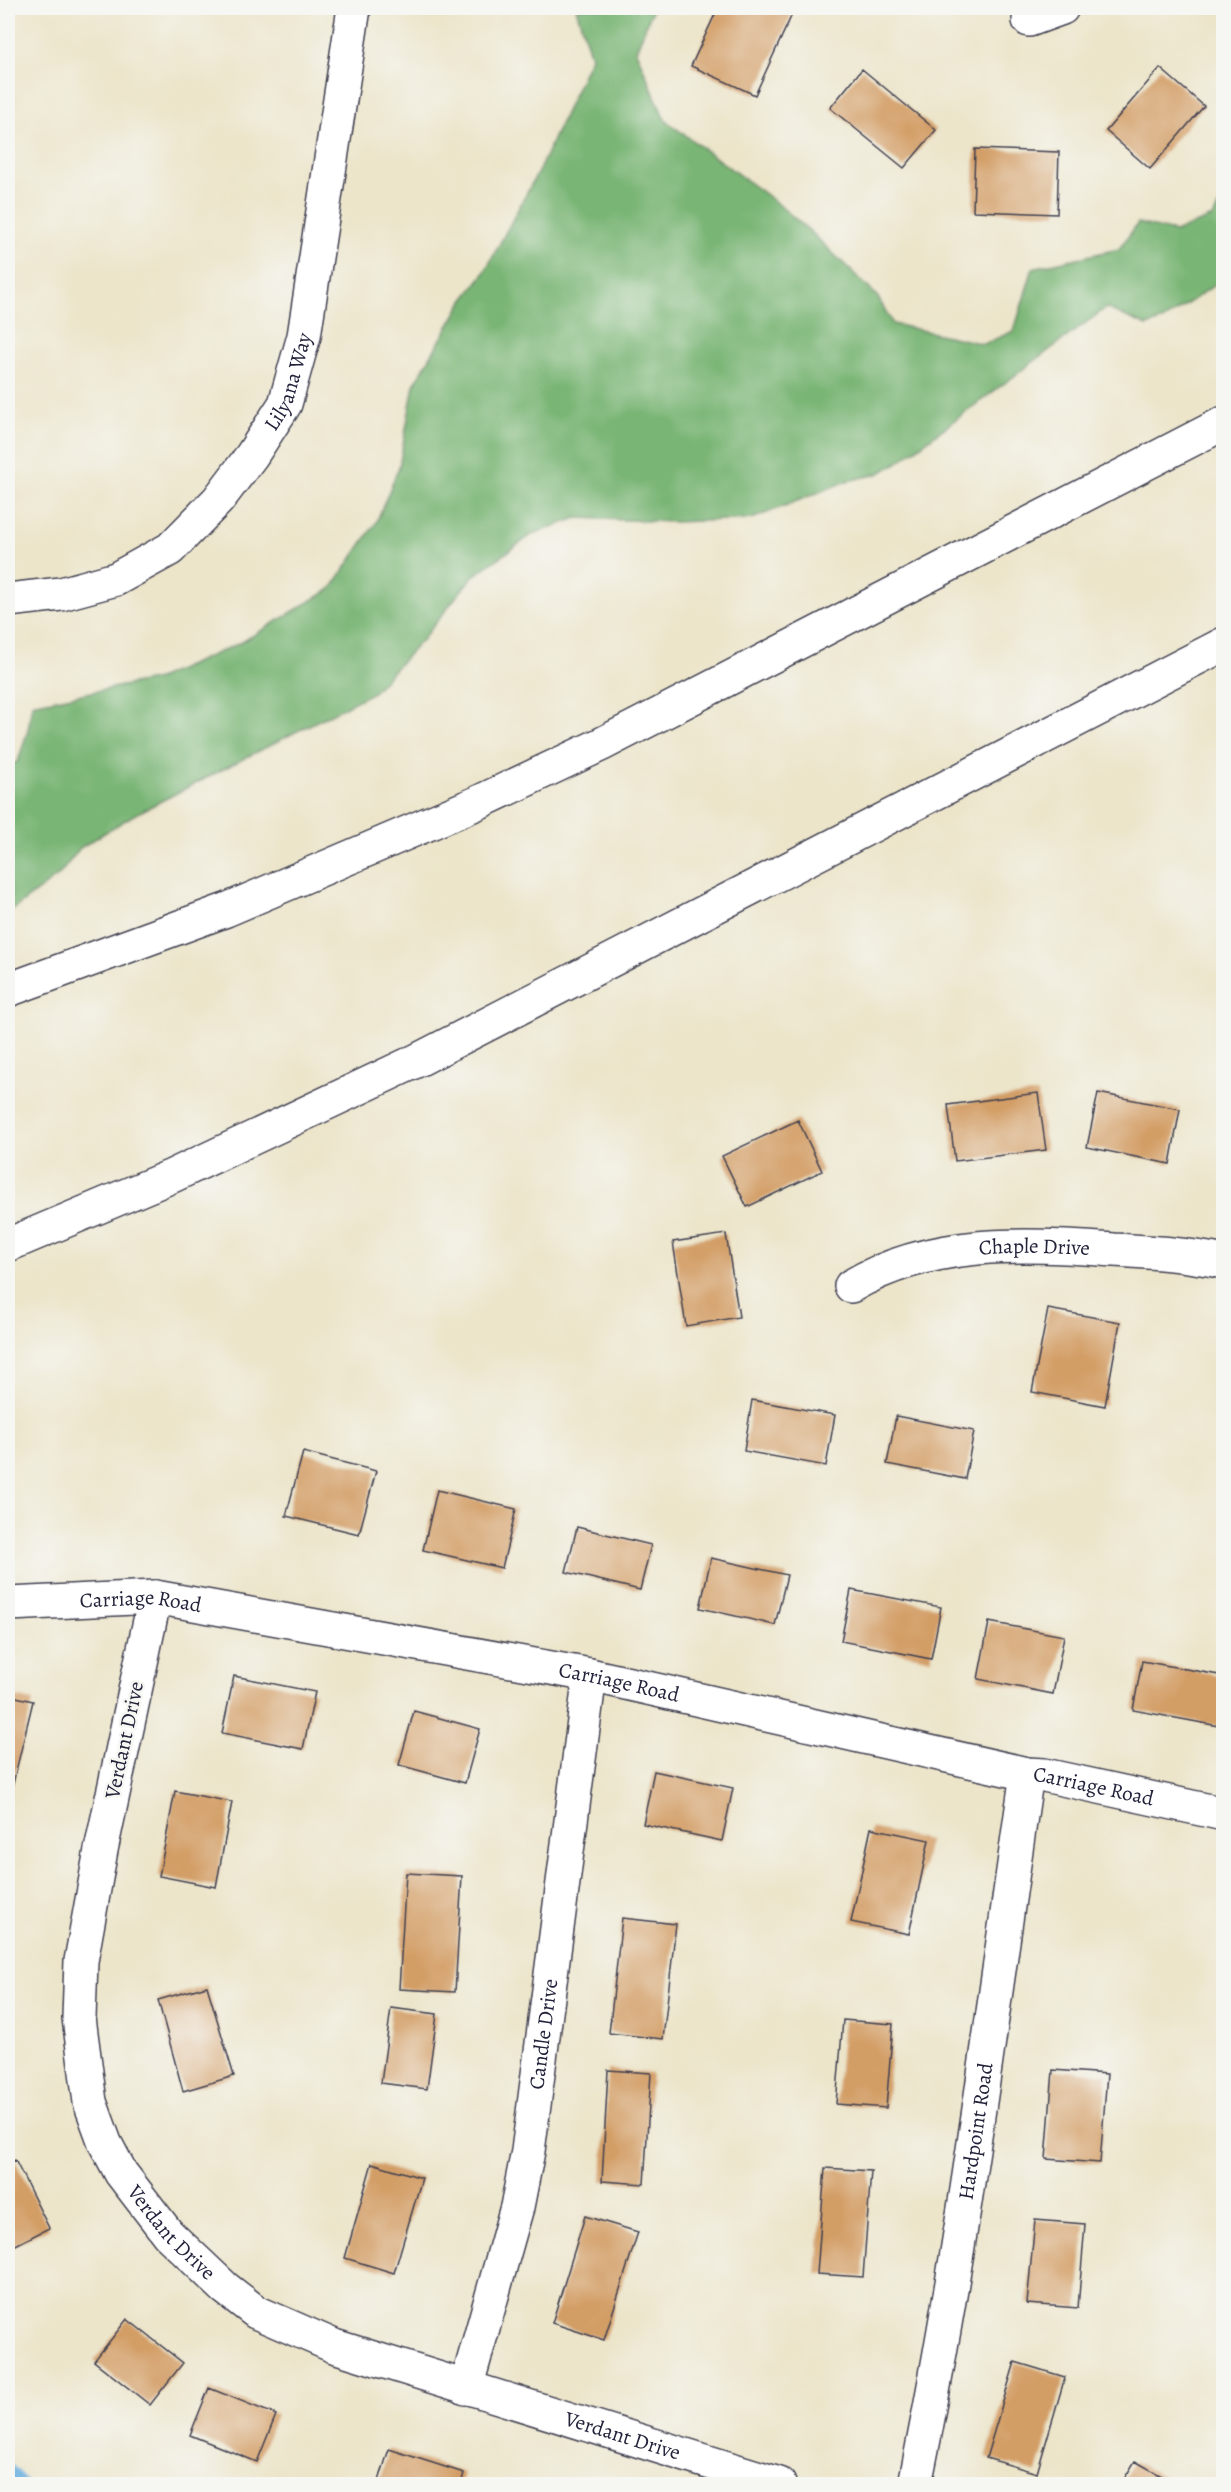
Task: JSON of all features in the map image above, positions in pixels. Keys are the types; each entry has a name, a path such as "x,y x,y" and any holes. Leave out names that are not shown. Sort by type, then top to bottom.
{"main road":[{"name":"Lilyana Way","path":"8,600 61,594 116,579 170,549 218,501 252,455 285,404 304,336 354,8"},
{"path":"1029,20 1062,8"},
{"path":"8,990 226,910 477,803 622,734 1224,423"},
{"path":"8,1245 172,1176 418,1059 1224,644"},
{"name":"Chaple Drive","path":"851,1286 873,1272 896,1263 974,1247 1054,1245 1193,1255 1224,1262"},
{"name":"Carriage Road","path":"9,1604 155,1597 590,1675 1027,1774 1044,1775 1224,1814"},
{"name":"Verdant Drive","path":"155,1597 101,1850 81,1961 79,2018 90,2102 105,2143 122,2173 168,2234 225,2288 256,2312 334,2346 779,2484"},
{"name":"Candle Drive","path":"466,2388 517,2207 528,2151 590,1675"},
{"name":"Hardpoint Road","path":"915,2484 957,2260 1027,1774"}],"green space":[{"path":"576,8 653,8 636,51 665,120 777,203 812,233 877,296 893,324 984,344 1014,331 1033,268 1119,249 1138,223 1175,232 1213,217 1223,197 1223,279 1164,320 1147,326 1106,308 897,463 878,474 847,481 752,519 675,522 577,518 533,534 472,577 423,639 372,693 132,816 80,848 59,875 8,913 8,767 18,761 28,730 32,704 158,679 242,642 331,589 376,523 399,467 414,385 463,301 483,275 540,168 591,57"}],"building":[{"path":"718,8 795,8 755,95 691,66"},
{"path":"1160,68 1204,106 1150,169 1106,131"},
{"path":"862,69 936,130 904,168 830,108"},
{"path":"975,149 1059,152 1057,214 973,211"},
{"path":"1038,1093 1046,1150 955,1161 948,1105"},
{"path":"1098,1093 1180,1109 1170,1164 1087,1147"},
{"path":"798,1120 822,1171 747,1207 722,1156"},
{"path":"726,1234 739,1317 686,1326 673,1242"},
{"path":"1048,1309 1120,1322 1105,1406 1032,1392"},
{"path":"752,1400 835,1415 826,1466 744,1451"},
{"path":"896,1416 974,1431 965,1479 887,1464"},
{"path":"303,1452 376,1471 359,1534 286,1516"},
{"path":"437,1490 516,1509 502,1568 423,1550"},
{"path":"577,1527 651,1545 640,1590 566,1572"},
{"path":"711,1558 787,1575 775,1625 700,1608"},
{"path":"851,1590 941,1607 931,1659 841,1641"},
{"path":"989,1622 1064,1636 1053,1694 978,1679"},
{"path":"1142,1661 1224,1676 1224,1727 1133,1710"},
{"path":"234,1676 315,1692 303,1749 222,1733"},
{"path":"8,1695 33,1701 8,1804"},
{"path":"414,1711 480,1729 465,1783 399,1765"},
{"path":"654,1771 733,1788 722,1841 643,1824"},
{"path":"175,1791 232,1802 216,1887 159,1876"},
{"path":"871,1828 929,1840 909,1934 851,1922"},
{"path":"406,1873 462,1876 455,1992 399,1989"},
{"path":"622,1918 676,1924 663,2039 609,2033"},
{"path":"207,1986 234,2076 183,2091 158,2000"},
{"path":"391,2008 437,2014 427,2089 381,2083"},
{"path":"843,2020 893,2024 886,2108 836,2104"},
{"path":"608,2070 651,2073 644,2184 602,2181"},
{"path":"1053,2070 1107,2074 1100,2163 1046,2159"},
{"path":"15,2160 49,2228 8,2249 8,2164"},
{"path":"372,2163 422,2178 394,2273 345,2258"},
{"path":"825,2168 871,2171 863,2277 817,2274"},
{"path":"585,2216 638,2232 604,2340 552,2323"},
{"path":"1035,2220 1085,2224 1078,2308 1027,2304"},
{"path":"127,2319 183,2363 150,2405 94,2361"},
{"path":"1015,2362 1065,2377 1037,2473 986,2458"},
{"path":"209,2388 276,2415 257,2462 190,2435"},
{"path":"389,2449 464,2473 461,2484 378,2484"},
{"path":"1135,2461 1176,2484 1121,2484"}],"waterway":[{"path":"8,2469 23,2484"}]}
